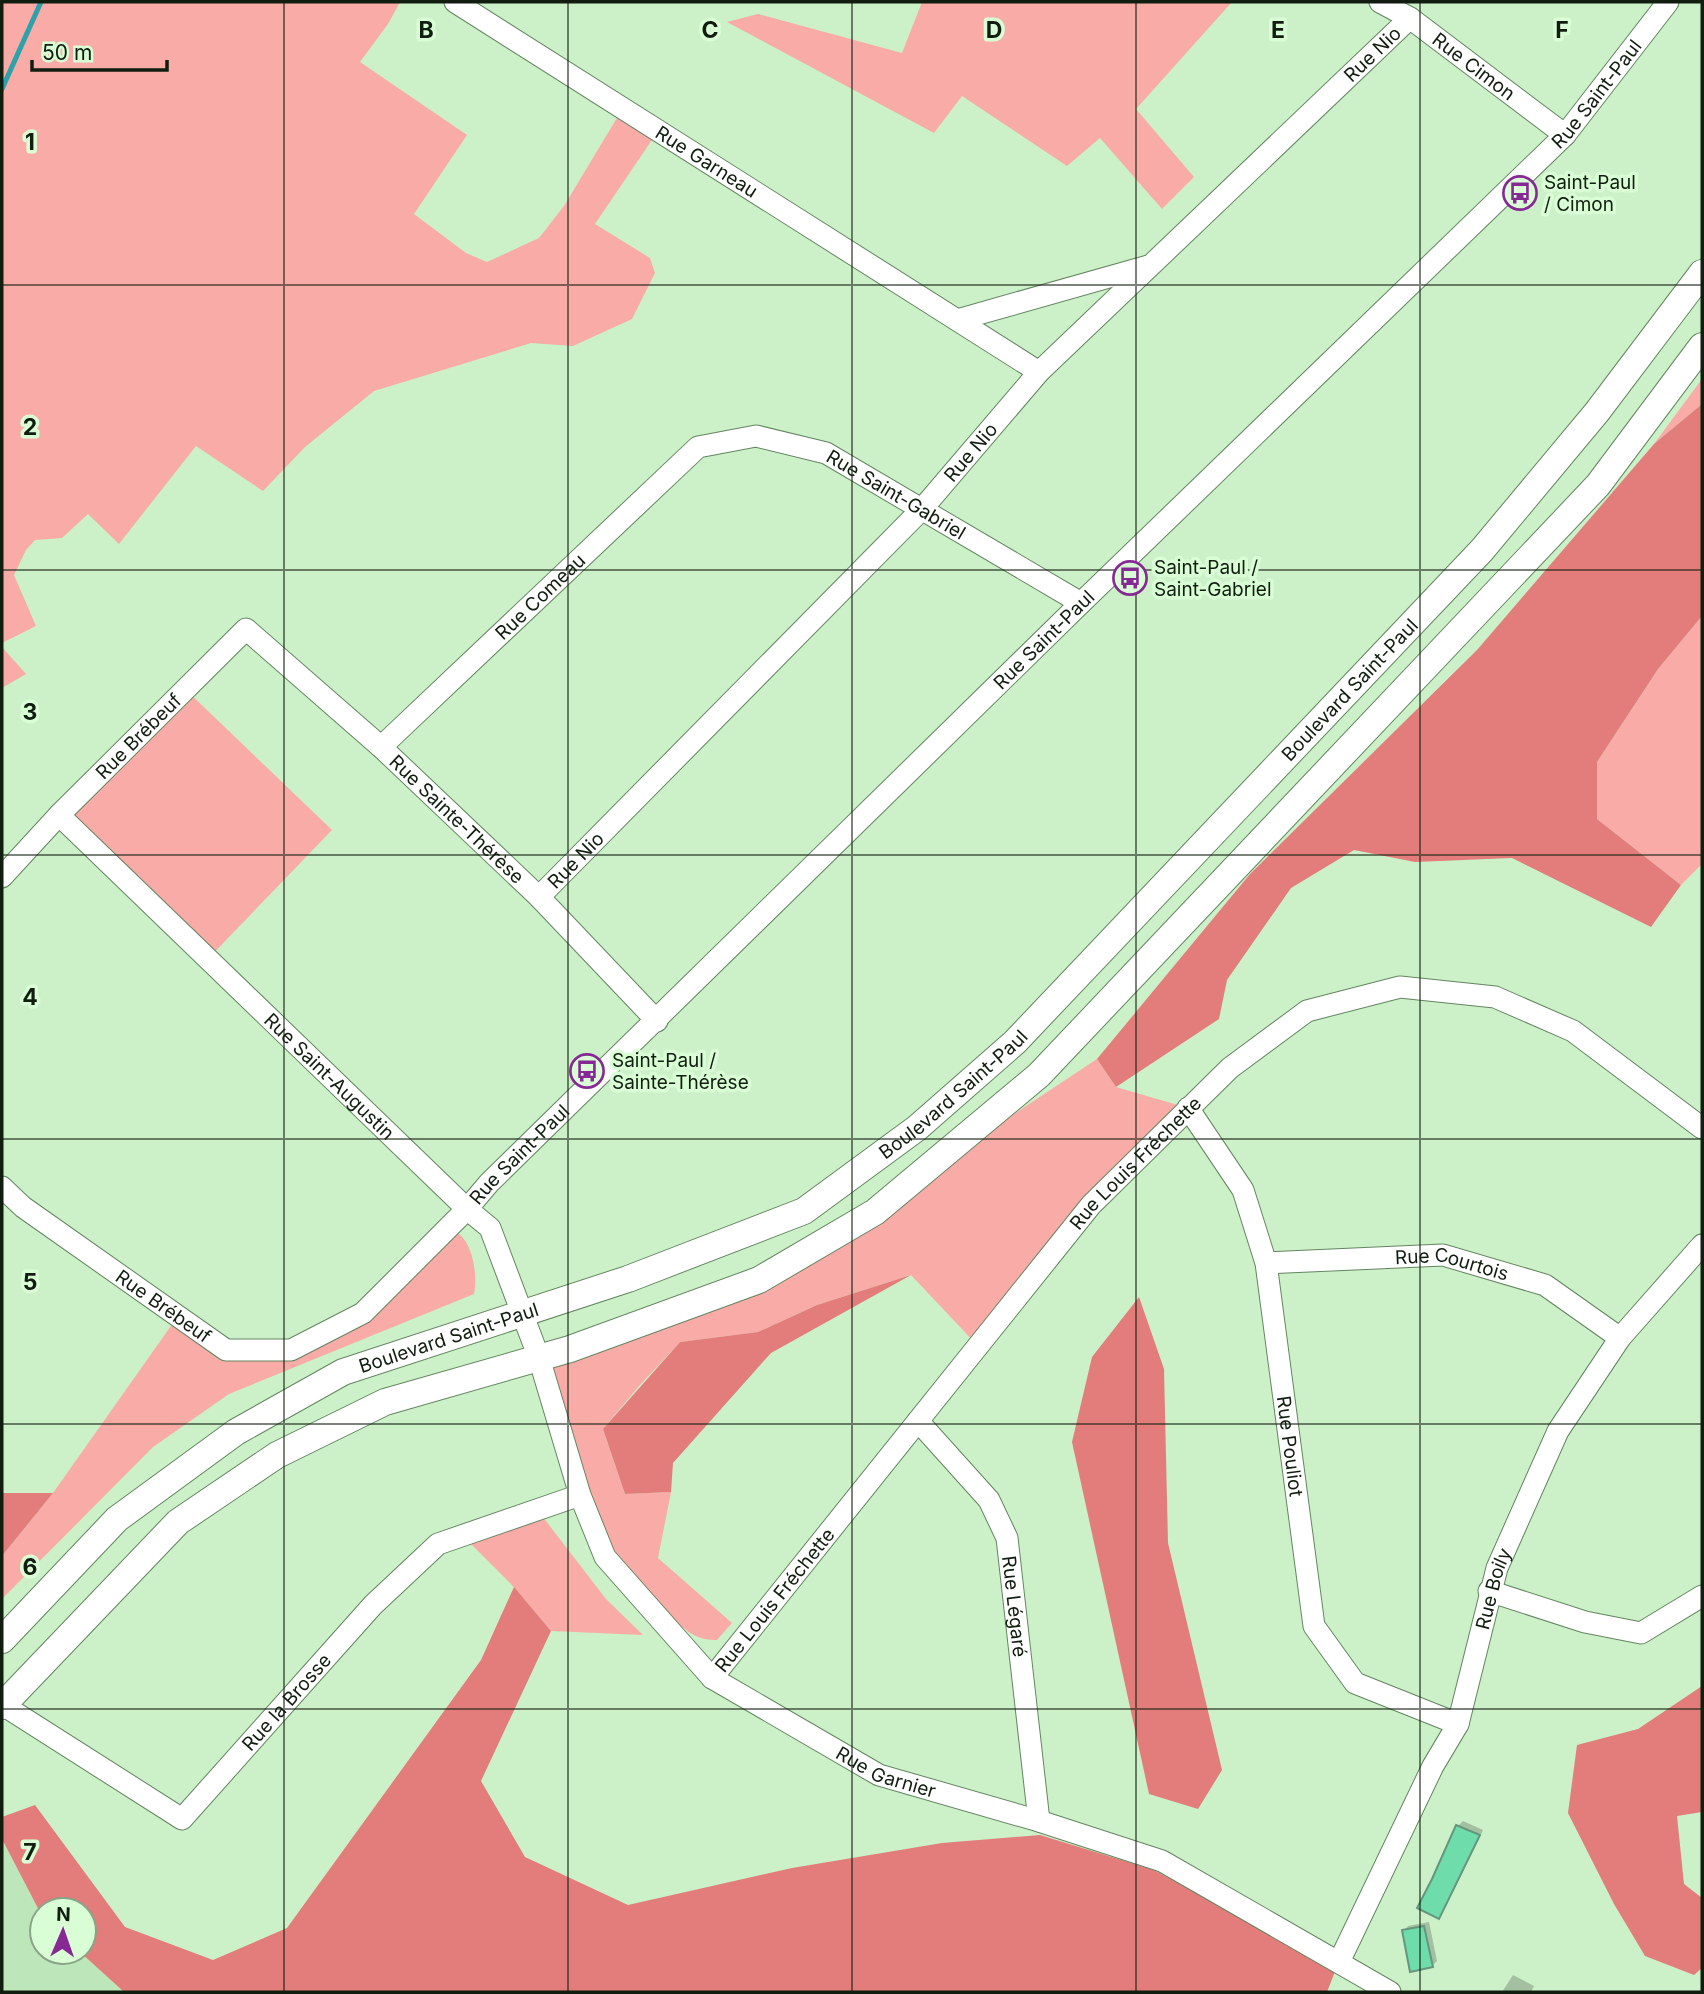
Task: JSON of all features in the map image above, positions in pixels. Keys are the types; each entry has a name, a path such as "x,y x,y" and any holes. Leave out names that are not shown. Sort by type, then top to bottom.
{"main road":[{"name":"Boulevard Saint-Paul","path":"2,1640 117,1519 236,1432 343,1373 628,1279 804,1211 917,1128 1015,1042 1482,550 1597,412 1702,273"},
{"name":"Boulevard Saint-Paul","path":"2,1705 178,1522 277,1455 385,1402 541,1366 759,1280 875,1212 1040,1075 1598,485 1702,346"}],"street":[{"name":"Rue Garneau","path":"455,2 1039,372"},
{"name":"Rue Cimon","path":"1380,2 1410,18 1565,135"},
{"name":"Rue Saint-Paul","path":"467,1209 489,1183 1081,603 1565,135 1668,2"},
{"name":"Rue Nio","path":"539,897 922,509 1039,372 1410,18"},
{"path":"957,320 1150,265"},
{"name":"Rue Saint-Gabriel","path":"698,447 756,436 826,453 1081,603"},
{"name":"Rue Comeau","path":"382,747 698,447"},
{"name":"Rue Sainte-Thérèse","path":"246,629 382,747 539,897 657,1021"},
{"name":"Rue Brébeuf","path":"2,877 59,815 246,629"},
{"name":"Rue Saint-Augustin","path":"59,815 489,1228 541,1366"},
{"name":"Rue Louis Fréchette","path":"712,1678 1091,1205 1230,1068 1307,1011 1400,987 1495,997 1573,1031 1702,1128"},
{"name":"Rue Pouliot","path":"1188,1108 1243,1190 1266,1264 1314,1626 1355,1683 1458,1724"},
{"name":"Rue Brébeuf","path":"2,1187 23,1206 226,1350 291,1350 363,1313 467,1209"},
{"name":"Rue Boily","path":"1339,1962 1433,1766 1458,1724 1489,1591 1558,1431 1620,1338 1702,1245"},
{"name":"Rue Courtois","path":"1266,1264 1443,1255 1545,1285 1620,1338"},
{"name":"Rue Garnier","path":"541,1366 580,1495 605,1557 712,1678 879,1776 1039,1821 1162,1861 1390,1992"},
{"name":"Rue Légaré","path":"918,1421 989,1500 1007,1538 1039,1821"},
{"name":"Rue la Brosse","path":"2,1705 182,1819 373,1605 438,1544 580,1495"},
{"path":"1489,1591 1585,1622 1641,1633 1702,1596"}],"shaded area":[{"path":"2,2 400,2 388,24 360,62 467,135 414,214 466,253 487,262 539,238 564,206 623,108 658,131 595,224 650,258 655,273 632,319 573,346 531,343 374,391 305,447 263,491 196,446 119,544 88,514 62,538 35,540 26,550 14,575 36,626 2,643"},
{"path":"922,2 1232,2 1136,109 1194,177 1162,209 1100,138 1067,166 962,96 934,133 727,22 758,14 902,53"},
{"path":"1702,379 1702,404 1654,444"},
{"path":"1702,404 1702,616 1658,669 1597,762 1597,819 1681,885 1651,927 1512,858 1415,862 1354,850 1291,888 1227,980 1219,1019 1116,1087 1097,1059 1250,874 1477,650 1654,444"},
{"path":"1702,616 1702,864 1681,885 1597,819 1597,762 1658,669"},
{"path":"2,647 26,674 2,688"},
{"path":"185,689 332,830 205,962 58,820"},
{"path":"1097,1059 1116,1087 1188,1108 978,1346 911,1275 817,1305 758,1332 680,1342 603,1429 625,1494 671,1492 658,1558 732,1623 717,1640 700,1638 687,1631 626,1567 612,1549 597,1521 575,1458 552,1372 556,1357 707,1305 969,1144"},
{"path":"454,1231 466,1242 473,1259 474,1294 229,1394 153,1447 2,1599 2,1556 53,1493 178,1316 226,1350 291,1350 363,1313"},
{"path":"911,1275 771,1353 673,1463 671,1492 625,1494 603,1429 680,1342 758,1332 817,1305"},
{"path":"1139,1297 1164,1369 1168,1543 1222,1770 1198,1809 1149,1794 1072,1442 1092,1357"},
{"path":"2,1493 53,1493 2,1556"},
{"path":"539,1512 606,1599 643,1635 551,1631 511,1584 467,1540"},
{"path":"514,1587 551,1631 481,1781 525,1857 628,1905 792,1868 942,1843 1040,1835 1154,1870 1336,1969 1327,1992 124,1992 95,1966 98,1966 98,1896 32,1896 2,1839 2,1817 35,1805 125,1927 213,1960 287,1928 481,1660"},
{"path":"1702,1686 1702,1812 1677,1816 1684,1884 1702,1898 1702,1968 1694,1975 1645,1956 1614,1904 1568,1813 1577,1745 1638,1729"},
{"path":"2,1839 32,1896 28,1896 28,1966 95,1966 124,1992 2,1992"}],"building":[{"path":"1456,1825 1480,1835 1439,1919 1417,1908"},
{"path":"1424,1926 1433,1967 1410,1972 1402,1930"}],"waterway":[{"path":"2,89 41,2"}],"place":[{"name":"Saint-Paul / Cimon","path":"1520,193"},
{"name":"Saint-Paul / Saint-Gabriel","path":"1130,578"},
{"name":"Saint-Paul / Sainte-Thérèse","path":"587,1071"}]}
